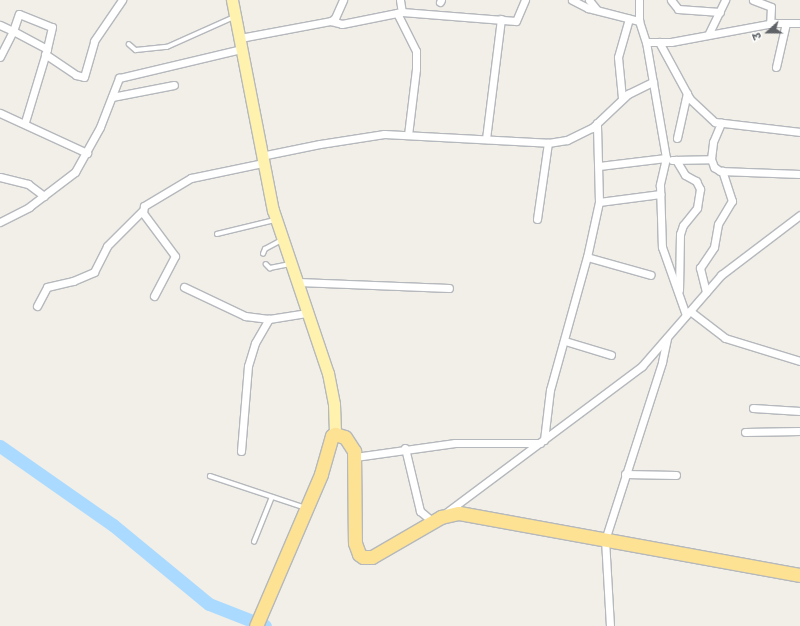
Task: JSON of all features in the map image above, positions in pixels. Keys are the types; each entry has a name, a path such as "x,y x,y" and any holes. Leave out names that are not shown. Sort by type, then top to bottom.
{"highway":[{"path":"256,626 320,474 332,436 335,434 342,435 349,441 355,457 355,543 359,554 363,557 372,557 437,519 469,513 605,540 800,574"}],"main road":[{"path":"232,0 262,160 276,220 328,373 334,404 335,434"}],"street":[{"path":"0,25 13,31 46,52 76,75 84,76 94,41 122,0"},
{"path":"0,222 44,196 75,172 87,153 121,76 153,72 241,44 331,21 335,18 343,0"},
{"path":"400,0 400,13 416,51 416,69 408,135"},
{"path":"331,21 342,24 400,13 518,20 525,0"},
{"path":"572,0 597,10 639,21"},
{"path":"589,0 597,10"},
{"path":"639,0 639,21 646,42 654,82 666,159 660,194 662,247 679,296 688,313 725,338 800,361"},
{"path":"671,0 678,8 720,12"},
{"path":"710,33 725,0"},
{"path":"752,0 771,7 770,24"},
{"path":"0,57 20,13 51,26 53,30 24,122"},
{"path":"486,139 501,19"},
{"path":"622,98 617,64 628,19"},
{"path":"776,67 786,23"},
{"path":"646,42 659,42 770,24 800,23"},
{"path":"659,42 687,93 715,122 800,132"},
{"path":"37,306 47,287 72,281 94,272 106,246 142,210 144,206 191,178 358,137 408,135 548,143 575,138 597,123 622,98 654,82"},
{"path":"112,97 174,85"},
{"path":"677,138 687,93"},
{"path":"0,113 24,122 87,153"},
{"path":"721,122 713,142 711,159 714,167 722,171 800,174"},
{"path":"542,441 548,402 587,257 599,202 597,123"},
{"path":"537,219 548,143"},
{"path":"599,166 666,159 711,159"},
{"path":"676,160 681,170 696,181 700,189 697,208 683,225 680,234 679,296"},
{"path":"706,292 700,268 714,247 718,224 732,201 722,171"},
{"path":"0,177 28,184 44,196"},
{"path":"599,202 660,194"},
{"path":"142,210 175,256 154,296"},
{"path":"406,448 420,511 437,519 642,366 721,275 800,215"},
{"path":"587,257 651,275"},
{"path":"298,282 449,288"},
{"path":"184,287 241,315 269,319 308,313"},
{"path":"241,451 248,366 255,343 269,319"},
{"path":"610,626 605,540 662,362 667,338"},
{"path":"565,341 611,355"},
{"path":"753,408 800,411"},
{"path":"745,432 800,431"},
{"path":"355,457 406,448 488,441 542,441"},
{"path":"625,474 676,475"}],"lane":[{"path":"128,44 136,50 167,47 235,16"},
{"path":"217,234 276,220"},
{"path":"263,254 265,249 283,240"},
{"path":"266,264 270,268 291,264"},
{"path":"210,476 306,508"},
{"path":"254,542 272,497"}],"waterway":[{"path":"0,446 113,525 209,604 265,626"}]}
